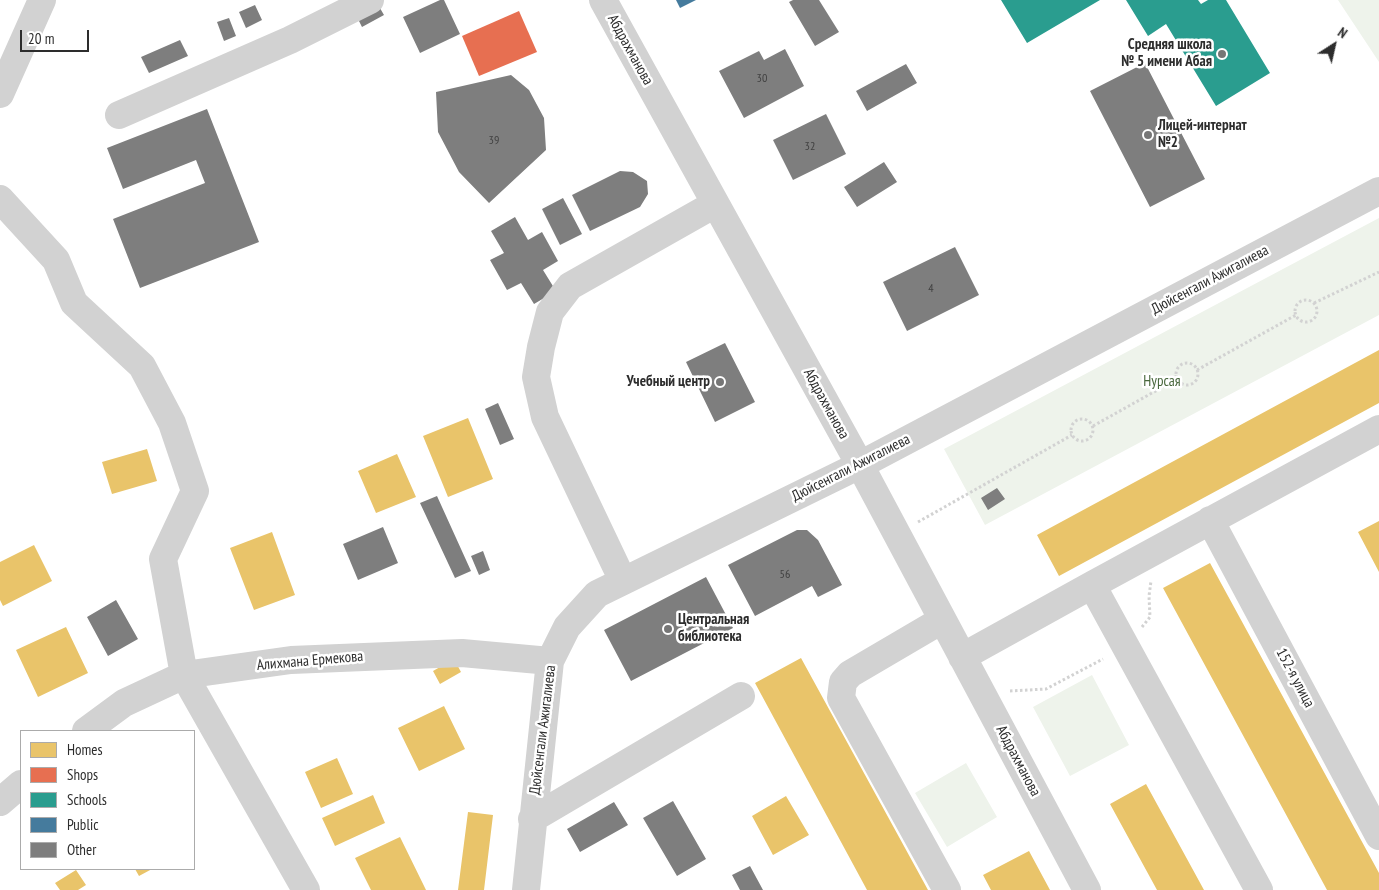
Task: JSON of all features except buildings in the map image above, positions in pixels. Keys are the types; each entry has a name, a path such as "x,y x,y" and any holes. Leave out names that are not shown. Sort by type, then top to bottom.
{"street":[{"path":"0,94 42,0"},
{"path":"119,115 290,40 370,0"},
{"name":"Абдрахманова","path":"603,0 860,465 1087,890"},
{"name":"Дюйсенгали Ажигалиева","path":"526,890 550,661 567,627 596,594 860,465 1379,191"},
{"path":"0,199 56,260 74,303 142,366 172,423 195,492 163,558 184,675 306,890"},
{"path":"623,581 545,418 536,377 541,347 550,312 570,286 715,204"},
{"path":"962,657 1379,429"},
{"name":"152-я улица","path":"1210,520 1379,836"},
{"path":"1092,585 1258,890"},
{"path":"942,620 850,674 843,682 842,698 947,890"},
{"name":"Алихмана Ермекова","path":"87,730 124,703 184,675 291,660 462,652 550,661"},
{"path":"532,819 741,696"},
{"path":"0,802 20,785"}],"path":[{"path":"1314,303 1379,272"},
{"path":"1301,300 1308,300 1314,303 1317,310 1312,320 1305,322 1296,316 1295,308 1301,300"},
{"path":"1197,370 1296,316"},
{"path":"1189,363 1195,366 1198,373 1196,380 1190,385 1182,384 1177,379 1176,372 1183,364 1189,363"},
{"path":"1093,426 1177,379"},
{"path":"1078,420 1088,421 1093,426 1093,434 1089,440 1081,442 1072,435 1073,425 1078,420"},
{"path":"897,534 1072,435"},
{"path":"1009,691 1046,689 1126,647 1150,617 1149,596 1154,551"}],"green space":[{"path":"1338,0 1379,0 1379,62"},
{"name":"Нурсая","path":"1379,218 1379,315 985,525 944,449"},
{"path":"1092,675 1129,745 1070,776 1033,707"},
{"path":"966,763 997,817 947,847 915,793"}],"place":[{"name":"Средняя школа № 5 имени Абая","path":"1222,54"},
{"name":"Лицей-интернат №2","path":"1148,135"},
{"name":"Учебный центр","path":"720,382"},
{"name":"Центральная библиотека","path":"668,629"}]}
